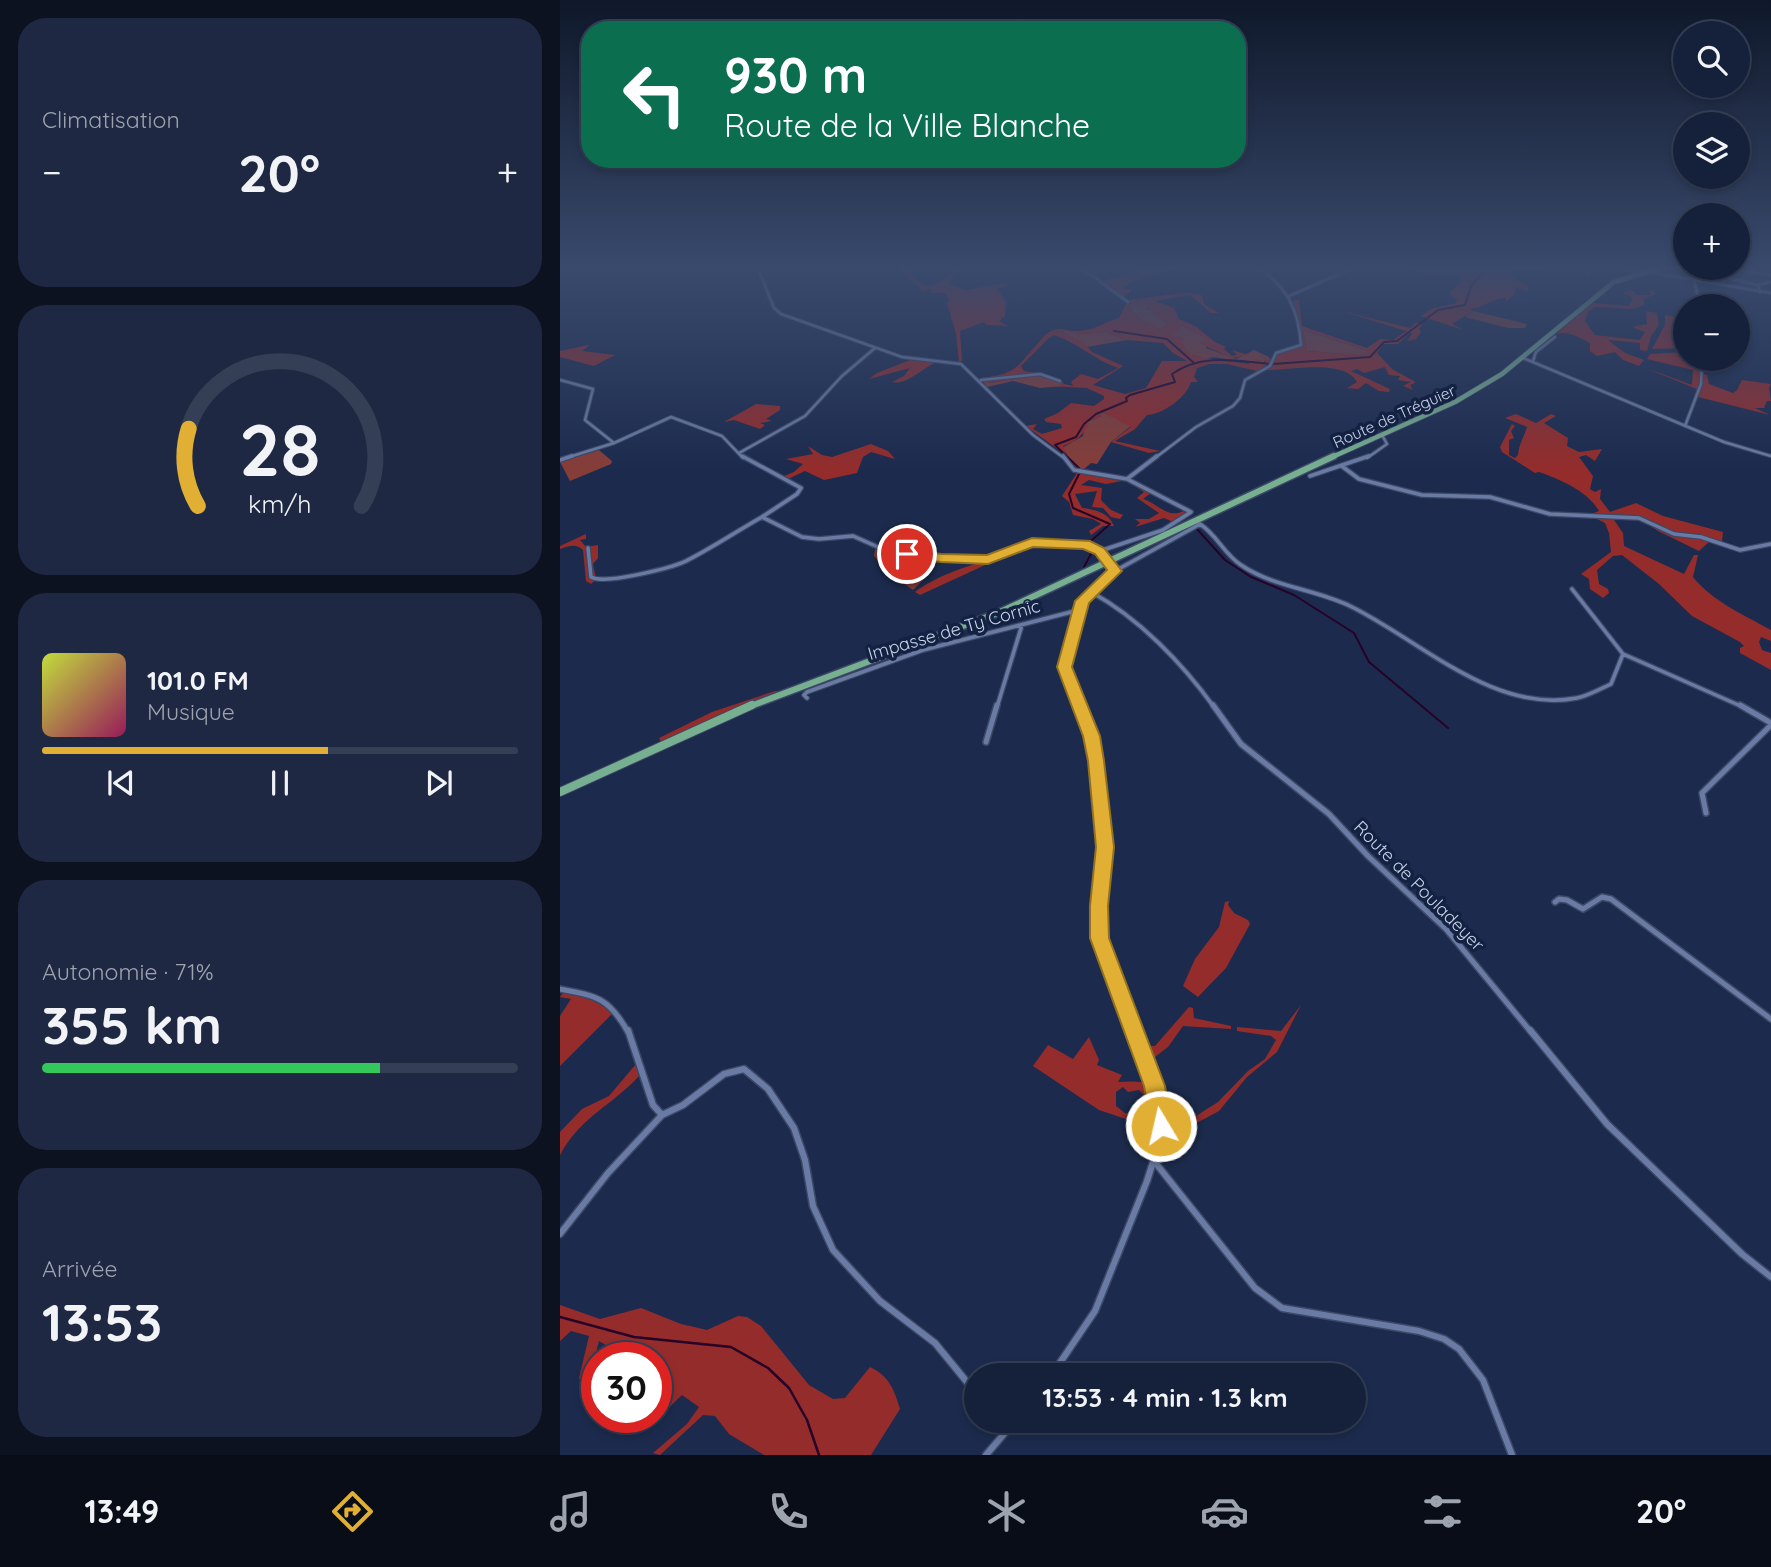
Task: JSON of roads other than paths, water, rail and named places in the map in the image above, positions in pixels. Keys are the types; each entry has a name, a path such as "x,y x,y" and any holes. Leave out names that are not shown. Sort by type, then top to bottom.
{"main road":[{"name":"Route de Tréguier","path":"560,792 755,705 1000,612 1262,488 1466,397 1494,380 1552,334"}],"street":[{"path":"836,334 908,358 957,363 980,380 1033,436 1061,454 1074,470 1127,479 1188,508 1191,513 1130,544"},
{"path":"1127,479 1200,424 1233,406 1240,398 1245,380 1270,366 1276,353 1300,347 1299,334"},
{"path":"1533,361 1536,352 1555,337"},
{"path":"739,453 805,416 842,376 875,348"},
{"path":"1523,358 1733,446 1771,456"},
{"path":"1685,426 1702,384 1702,371"},
{"path":"980,380 1040,374 1060,381"},
{"path":"560,380 593,389 585,420 614,443"},
{"path":"560,460 614,443 664,419 674,418 722,436 746,461 801,489 762,517 684,562 598,581 591,578 588,548"},
{"path":"1310,476 1364,460 1384,448 1387,439 1382,435"},
{"path":"1343,467 1359,479 1422,495 1490,497 1550,514 1639,518 1674,534 1702,537 1740,550 1771,544"},
{"path":"762,517 792,534 805,538 853,536 887,551 941,558 988,559 1023,545 1043,541 1087,545 1100,551 1115,571"},
{"path":"1060,1363 1096,1311 1154,1161 1161,1126 1154,1086 1100,938 1099,906 1105,847 1096,761 1091,736 1065,667 1084,599 1115,571 1199,524 1242,566 1348,604 1464,674 1500,689 1549,699 1579,697 1611,684 1623,654"},
{"path":"1100,551 1147,542"},
{"path":"1572,589 1623,654 1736,703 1771,724 1702,793 1706,813"},
{"name":"Route de Pouladeyer","path":"1091,592 1115,605 1174,660 1200,689 1241,744 1329,814 1368,856 1446,929 1607,1124 1742,1254 1771,1277"},
{"name":"Impasse de Ty Cornic","path":"807,698 804,695 807,692 902,656 1079,610"},
{"path":"986,742 1023,624"},
{"path":"1555,902 1559,899 1567,900 1583,909 1602,897 1611,899 1771,1019"},
{"path":"560,989 594,995 615,1010 628,1031 653,1105 662,1115"},
{"path":"560,1234 608,1173 662,1115 674,1111 733,1069 741,1068 768,1089 798,1136 813,1206 833,1250 880,1301 935,1343 964,1378"},
{"path":"1154,1161 1255,1288 1282,1308 1419,1331 1444,1339 1459,1349 1483,1380 1511,1455"},
{"path":"986,1455 1004,1433"}],"waterway":[{"path":"1133,334 1167,339 1194,363"},
{"path":"1273,364 1370,357 1384,342 1397,341 1406,334"},
{"path":"1092,540 1110,524 1073,508 1069,494 1081,470 1055,445 1076,437 1084,424 1096,414 1127,401 1126,398 1130,395 1175,382 1172,374 1184,367 1220,360 1270,364"},
{"path":"1196,528 1225,560 1251,577 1294,595 1354,633 1369,662 1448,728"},
{"path":"1084,567 1093,550"},
{"path":"560,1317 634,1337 731,1347 768,1368 789,1388 807,1420 819,1455"}]}
